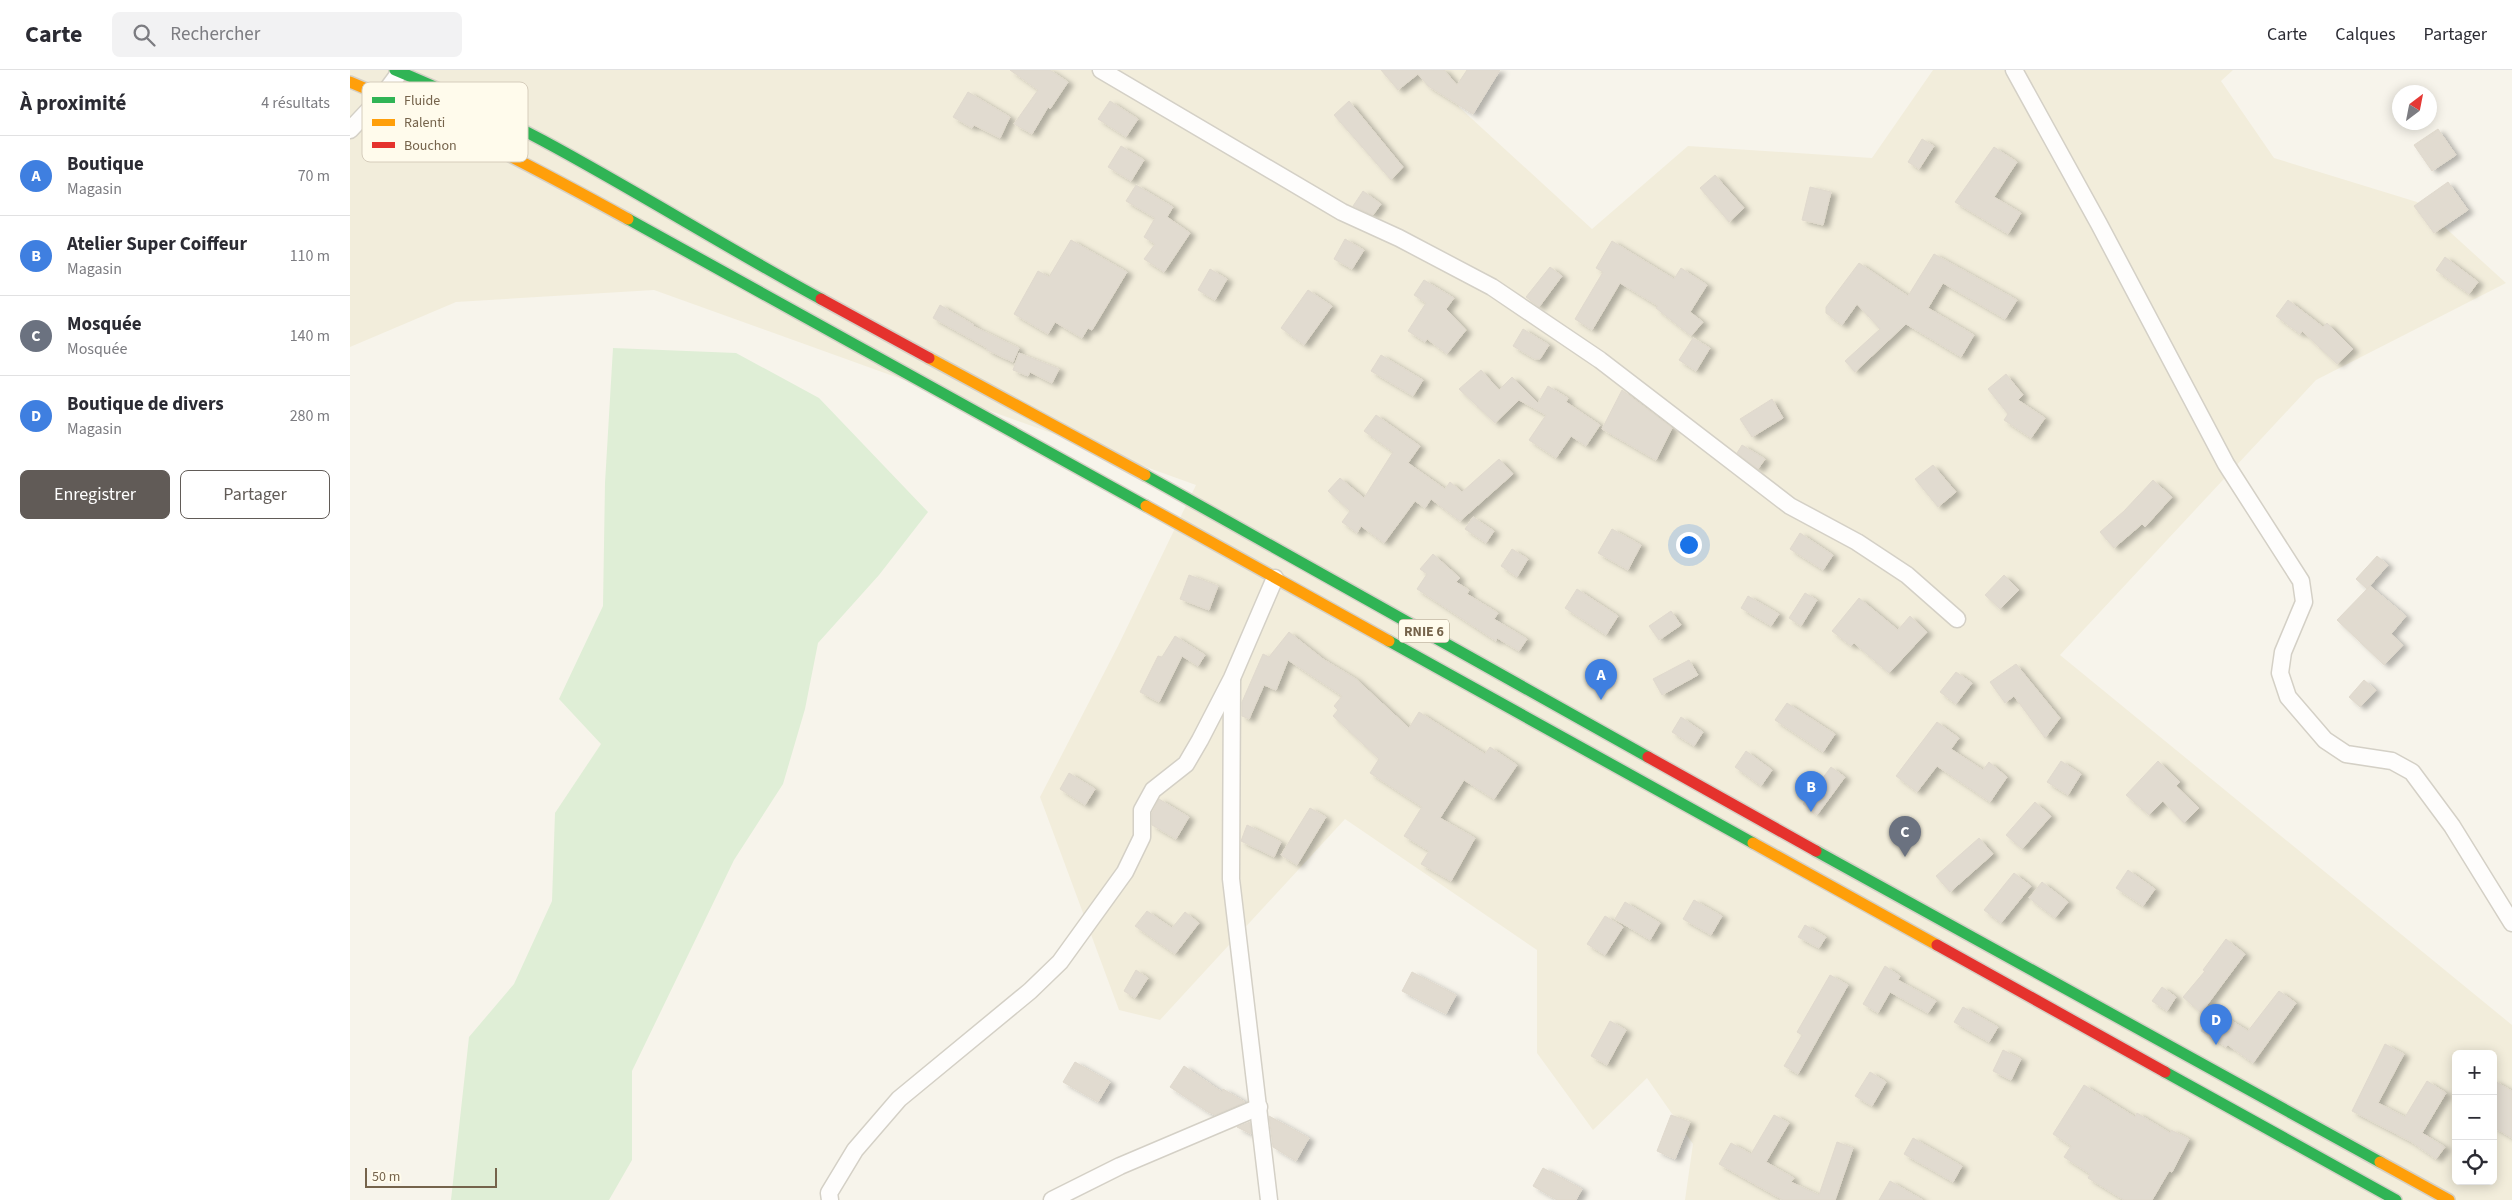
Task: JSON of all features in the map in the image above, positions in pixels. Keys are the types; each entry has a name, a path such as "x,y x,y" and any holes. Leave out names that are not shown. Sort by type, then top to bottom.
{"main road":[{"name":"RNIE 6","path":"398,71 425,82"},
{"name":"RNIE 6","path":"528,132 846,314 1162,485 1766,824 2449,1200"},
{"name":"RNIE 6","path":"523,162 1079,467 1275,578 2396,1200"},
{"path":"2238,1112 2252,1090"}],"street":[{"path":"1101,70 1342,212 1400,238 1492,287 1600,360 1790,506 1857,542 1907,575 1957,618"},
{"path":"2014,70 2099,224 2226,464 2301,581 2304,602 2283,652 2280,672 2288,697 2325,740 2346,754 2392,761 2412,772 2452,826 2512,923"},
{"path":"391,82 398,71"},
{"path":"350,130 362,117"},
{"path":"830,1200 829,1193 855,1150 899,1099 1030,991 1060,962 1125,872 1142,837 1142,810 1153,790 1186,764 1232,678 1275,578"},
{"path":"1232,678 1231,879 1269,1200"},
{"path":"1052,1200 1120,1166 1259,1107"}],"shaded area":[{"path":"350,70 1500,70 1459,107 1592,229 1688,146 1872,158 1933,70 2233,70 2221,81 2274,158 2417,202 2506,283 2316,380 2060,655 2512,1025 2512,1200 1685,1200 1693,1144 1647,1078 1593,1130 1537,1053 1537,950 1345,819 1160,1020 1119,1010 1040,797 1118,646 1196,485 654,290 456,302 350,347"}],"green space":[{"path":"613,348 736,353 819,398 928,512 879,575 818,643 805,709 783,784 734,860 632,1071 632,1160 609,1200 451,1200 469,1037 514,984 552,901 555,813 601,744 559,699 603,606 605,483"}],"building":[{"path":"1010,70 1050,70 1068,82 1050,109 1048,107 1032,134 1014,124 1038,90"},
{"path":"1381,70 1444,70 1457,85 1467,70 1500,70 1473,114 1428,86 1418,74 1398,90"},
{"path":"968,92 1010,117 1000,138 974,125 972,128 953,117"},
{"path":"1110,101 1138,119 1126,137 1098,119"},
{"path":"1349,101 1403,167 1391,180 1334,115"},
{"path":"2437,130 2456,155 2432,171 2414,145"},
{"path":"1922,139 1934,146 1919,169 1908,162"},
{"path":"1121,146 1144,160 1131,181 1108,167"},
{"path":"1994,147 2017,162 1994,197 2021,213 2008,234 1955,202"},
{"path":"1715,175 1744,208 1729,222 1700,188"},
{"path":"2448,182 2468,210 2434,233 2414,206"},
{"path":"1136,185 1173,207 1167,217 1190,233 1164,272 1144,259 1155,244 1144,237 1155,218 1126,201"},
{"path":"1810,187 1831,192 1823,225 1802,220"},
{"path":"1363,191 1381,204 1373,215 1353,206"},
{"path":"1345,239 1364,250 1352,269 1334,259"},
{"path":"1071,240 1127,272 1092,330 1088,328 1082,338 1055,322 1048,334 1014,314 1038,271 1049,277"},
{"path":"1612,241 1674,279 1681,268 1707,285 1690,312 1703,322 1691,336 1656,308 1658,306 1620,283 1592,330 1575,319 1603,272 1596,268"},
{"path":"1934,254 2017,300 2005,319 1943,283 1928,308 1974,335 1961,357 1906,324 1855,372 1845,361 1880,329 1857,304 1842,325 1826,313 1826,307 1859,263 1908,296"},
{"path":"2445,257 2478,282 2469,294 2436,270"},
{"path":"1550,267 1562,276 1539,307 1526,297"},
{"path":"1210,269 1227,279 1215,300 1198,290"},
{"path":"1424,280 1454,298 1446,309 1466,330 1447,354 1427,339 1425,342 1408,331 1426,303 1414,295"},
{"path":"1308,290 1332,306 1304,345 1281,328"},
{"path":"2288,300 2323,327 2327,323 2353,349 2337,364 2302,331 2300,334 2276,316"},
{"path":"940,305 973,326 1019,348 1013,362 987,350 987,348 933,318"},
{"path":"1523,329 1549,345 1540,359 1535,359 1513,346"},
{"path":"1693,338 1710,348 1696,371 1679,360"},
{"path":"1019,353 1059,369 1052,383 1030,372 1028,376 1013,370"},
{"path":"1381,355 1423,380 1413,396 1371,371"},
{"path":"1481,370 1499,390 1512,377 1538,403 1548,386 1568,398 1566,402 1600,425 1586,446 1571,436 1556,458 1529,440 1546,415 1519,400 1495,423 1459,389"},
{"path":"2006,374 2023,395 2018,400 2045,418 2031,438 2004,420 2008,414 1988,389"},
{"path":"1622,390 1672,428 1656,460 1602,429"},
{"path":"1772,399 1783,418 1752,437 1740,419"},
{"path":"1376,415 1420,446 1408,463 1445,489 1450,482 1462,492 1499,459 1513,474 1460,521 1431,499 1425,508 1415,501 1384,543 1361,526 1357,533 1342,522 1350,511 1328,491 1340,478 1364,498 1393,452 1364,431"},
{"path":"1742,445 1765,459 1758,469 1737,453"},
{"path":"1933,465 1956,492 1938,507 1915,479"},
{"path":"2153,480 2172,497 2145,527 2142,524 2114,548 2100,532 2124,511"},
{"path":"1473,517 1494,531 1486,543 1465,529"},
{"path":"1612,529 1641,545 1628,570 1598,553"},
{"path":"1800,533 1833,555 1823,570 1790,549"},
{"path":"1512,549 1528,559 1517,577 1501,566"},
{"path":"1433,554 1460,578 1456,582 1469,590 1467,594 1498,613 1494,619 1527,639 1519,651 1497,638 1496,641 1417,589 1427,574 1420,569"},
{"path":"2377,556 2388,565 2367,589 2356,579"},
{"path":"1189,575 1218,586 1209,610 1180,599"},
{"path":"2004,575 2019,590 2000,609 1985,595"},
{"path":"2370,586 2406,616 2391,634 2403,645 2384,665 2337,620"},
{"path":"1577,589 1618,616 1606,635 1565,608"},
{"path":"1805,593 1817,600 1801,626 1789,618"},
{"path":"1748,596 1779,614 1771,626 1741,608"},
{"path":"1859,598 1898,630 1910,616 1927,632 1889,673 1854,643 1851,646 1832,631"},
{"path":"1671,611 1681,625 1659,640 1649,626"},
{"path":"1289,632 1323,659 1356,679 1409,728 1419,712 1485,754 1490,747 1517,765 1494,799 1464,780 1440,818 1475,838 1451,881 1421,864 1429,851 1404,836 1422,807 1370,773 1379,759 1333,716 1338,710 1334,706 1342,696 1288,660 1276,690 1264,685 1249,719 1242,716 1242,702 1263,654 1269,657"},
{"path":"1175,636 1205,655 1198,666 1182,656 1159,702 1140,692 1158,656 1162,657"},
{"path":"1689,660 1698,675 1662,695 1653,679"},
{"path":"2016,664 2060,718 2045,738 2014,696 2005,703 1990,682"},
{"path":"1956,672 1972,683 1956,704 1940,692"},
{"path":"2364,680 2376,690 2360,707 2349,697"},
{"path":"1787,703 1835,734 1823,752 1775,720"},
{"path":"1681,717 1703,732 1694,746 1672,732"},
{"path":"1937,722 1959,738 1951,749 1983,770 1989,762 2007,777 1990,802 1937,766 1917,792 1896,776"},
{"path":"1746,751 1772,770 1761,786 1735,767"},
{"path":"2061,761 2081,774 2068,795 2047,782"},
{"path":"2158,761 2180,782 2176,786 2199,808 2184,823 2163,801 2149,815 2126,795"},
{"path":"1831,767 1845,777 1817,815 1803,804"},
{"path":"1069,773 1095,789 1085,805 1060,789"},
{"path":"1159,799 1189,817 1176,839 1152,825 1152,813"},
{"path":"2035,802 2051,816 2022,849 2006,835"},
{"path":"1310,808 1326,817 1297,865 1281,855"},
{"path":"1247,825 1281,842 1274,857 1241,841"},
{"path":"1979,838 1993,854 1950,892 1936,876"},
{"path":"2128,870 2155,889 2143,906 2116,888"},
{"path":"2014,873 2031,886 2001,923 1984,910"},
{"path":"2042,882 2068,902 2055,918 2029,898"},
{"path":"1694,900 1722,916 1711,935 1683,919"},
{"path":"1625,902 1660,923 1650,940 1615,919"},
{"path":"1147,911 1172,928 1185,912 1199,923 1175,954 1135,926"},
{"path":"1605,916 1623,927 1605,955 1587,944"},
{"path":"1805,925 1826,937 1819,948 1798,937"},
{"path":"2226,939 2245,954 2201,1013 2183,997 2205,971 2203,970"},
{"path":"1885,966 1900,976 1898,980 1936,1001 1928,1013 1890,992 1878,1013 1863,1004"},
{"path":"1136,970 1148,978 1135,998 1124,991"},
{"path":"1412,972 1456,995 1446,1014 1402,991"},
{"path":"1830,975 1848,985 1798,1074 1784,1066 1802,1035 1797,1032"},
{"path":"2162,987 2176,997 2167,1011 2152,1001"},
{"path":"2279,991 2296,1003 2253,1063 2228,1045 2226,1047 2201,1031 2214,1010 2248,1031"},
{"path":"1963,1007 1998,1027 1989,1042 1954,1022"},
{"path":"1610,1021 1626,1030 1607,1065 1591,1056"},
{"path":"2385,1044 2404,1054 2378,1103 2405,1117 2427,1081 2446,1093 2422,1133 2445,1147 2436,1159 2410,1141 2352,1111"},
{"path":"2003,1050 2021,1059 2011,1080 1993,1071"},
{"path":"1075,1062 1110,1082 1098,1102 1063,1082"},
{"path":"1184,1066 1222,1092 1223,1089 1245,1102 1215,1115 1208,1112 1170,1087"},
{"path":"1870,1072 1886,1082 1872,1106 1855,1096"},
{"path":"2497,1082 2512,1091 2512,1138 2497,1129"},
{"path":"2084,1085 2135,1117 2137,1113 2170,1133 2171,1130 2189,1139 2172,1172 2169,1171 2152,1200 2124,1200 2088,1178 2090,1174 2064,1157 2071,1146 2053,1134"},
{"path":"1671,1115 1690,1122 1675,1159 1657,1151"},
{"path":"1774,1115 1789,1123 1766,1162 1794,1178 1791,1182 1819,1195 1837,1142 1853,1148 1835,1200 1783,1200 1719,1164 1731,1143 1751,1154"},
{"path":"1269,1116 1309,1138 1296,1161 1273,1147"},
{"path":"1250,1122 1251,1134 1237,1127"},
{"path":"1913,1138 1962,1166 1953,1182 1904,1154"},
{"path":"1543,1168 1582,1189 1576,1200 1557,1200 1533,1186"},
{"path":"1890,1181 1923,1200 1879,1200"}],"traffic: fast":[{"path":"395,70 423,82"},
{"path":"528,133 611,178 821,299"},
{"path":"628,219 1146,506"},
{"path":"1145,475 1648,757"},
{"path":"1389,641 1753,843"},
{"path":"1816,851 2380,1162"},
{"path":"2165,1072 2396,1200"}],"traffic: slow":[{"path":"350,82 362,87"},
{"path":"522,162 628,219"},
{"path":"929,358 1145,475"},
{"path":"1146,506 1389,641"},
{"path":"1753,843 1937,945"},
{"path":"2380,1162 2449,1200"}],"traffic: jam":[{"path":"821,299 929,358"},
{"path":"1648,757 1816,851"},
{"path":"1937,945 2165,1072"}],"place":[{"name":"Boutique","path":"1601,700"},
{"name":"Atelier Super Coiffeur","path":"1811,812"},
{"name":"Mosquée","path":"1905,857"},
{"name":"Boutique de divers","path":"2216,1045"}]}
